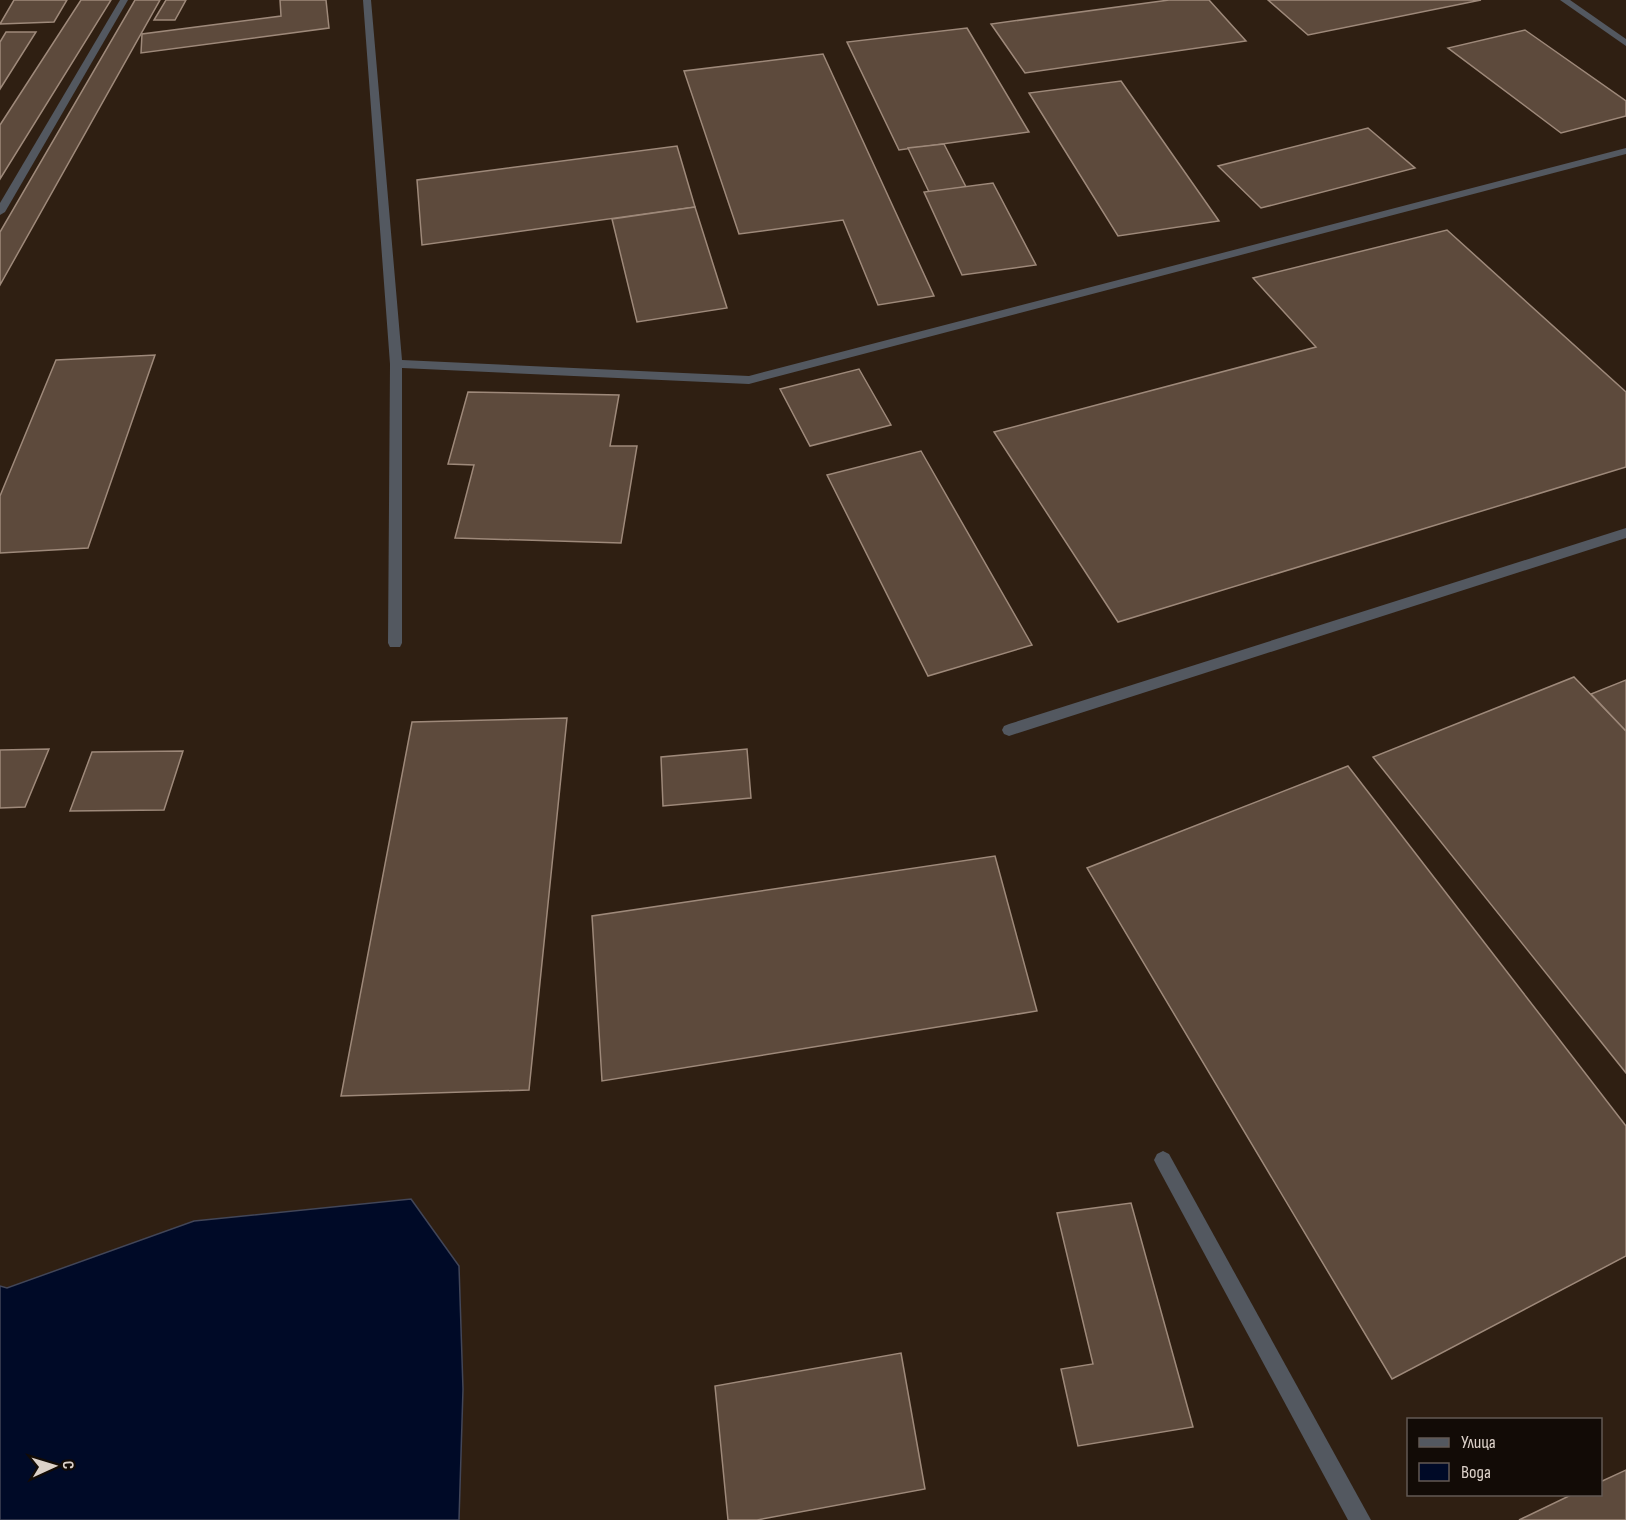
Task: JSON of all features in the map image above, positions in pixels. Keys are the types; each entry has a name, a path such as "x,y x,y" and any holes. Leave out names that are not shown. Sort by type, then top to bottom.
{"street":[{"path":"0,212 124,0"},
{"path":"367,0 396,364 395,643"},
{"path":"1564,0 1626,42"},
{"path":"396,364 749,380 1626,151"},
{"path":"1009,730 1626,533"},
{"path":"1163,1160 1360,1520"}],"water":[{"path":"411,1199 459,1266 463,1389 459,1520 0,1520 0,1286 7,1288 194,1221"}],"building":[{"path":"14,0 67,0 54,22 0,24"},
{"path":"81,0 111,0 0,179 0,125"},
{"path":"135,0 160,0 0,285 0,232"},
{"path":"166,0 186,0 175,20 154,20"},
{"path":"280,0 326,0 329,28 141,53 142,34 281,16"},
{"path":"1169,0 1209,0 1246,41 1025,73 991,24"},
{"path":"1268,0 1481,0 1308,35"},
{"path":"967,28 1029,132 899,150 847,42"},
{"path":"1525,30 1626,101 1626,116 1561,133 1448,48"},
{"path":"6,32 36,32 0,89 0,42"},
{"path":"823,54 934,296 878,305 843,220 739,234 684,71"},
{"path":"1121,81 1219,221 1118,236 1029,93"},
{"path":"1368,128 1415,168 1261,208 1218,166"},
{"path":"944,144 966,187 929,192 908,148"},
{"path":"677,146 695,207 422,245 417,180"},
{"path":"993,183 1036,265 962,275 924,192"},
{"path":"695,207 727,308 637,322 612,219"},
{"path":"1447,230 1626,392 1626,467 1118,622 994,432 1316,347 1253,278"},
{"path":"155,355 88,548 0,553 0,496 56,360"},
{"path":"859,369 891,425 810,446 780,389"},
{"path":"468,392 619,395 610,446 637,446 621,543 455,538 474,465 448,464"},
{"path":"921,451 1032,645 928,676 827,475"},
{"path":"1574,677 1626,731 1626,1073 1373,757"},
{"path":"1626,680 1626,731 1591,694"},
{"path":"567,718 529,1090 341,1096 412,722"},
{"path":"49,749 25,807 0,808 0,750"},
{"path":"747,749 751,798 663,806 661,757"},
{"path":"183,751 164,810 70,811 92,752"},
{"path":"1348,766 1626,1126 1626,1256 1392,1379 1087,868"},
{"path":"995,856 1037,1011 602,1081 592,916"},
{"path":"1131,1203 1193,1427 1078,1446 1061,1369 1093,1364 1057,1213"},
{"path":"901,1353 925,1489 757,1520 728,1520 715,1386"},
{"path":"1626,1470 1626,1520 1519,1520 1569,1496 1602,1496 1602,1481"}]}
